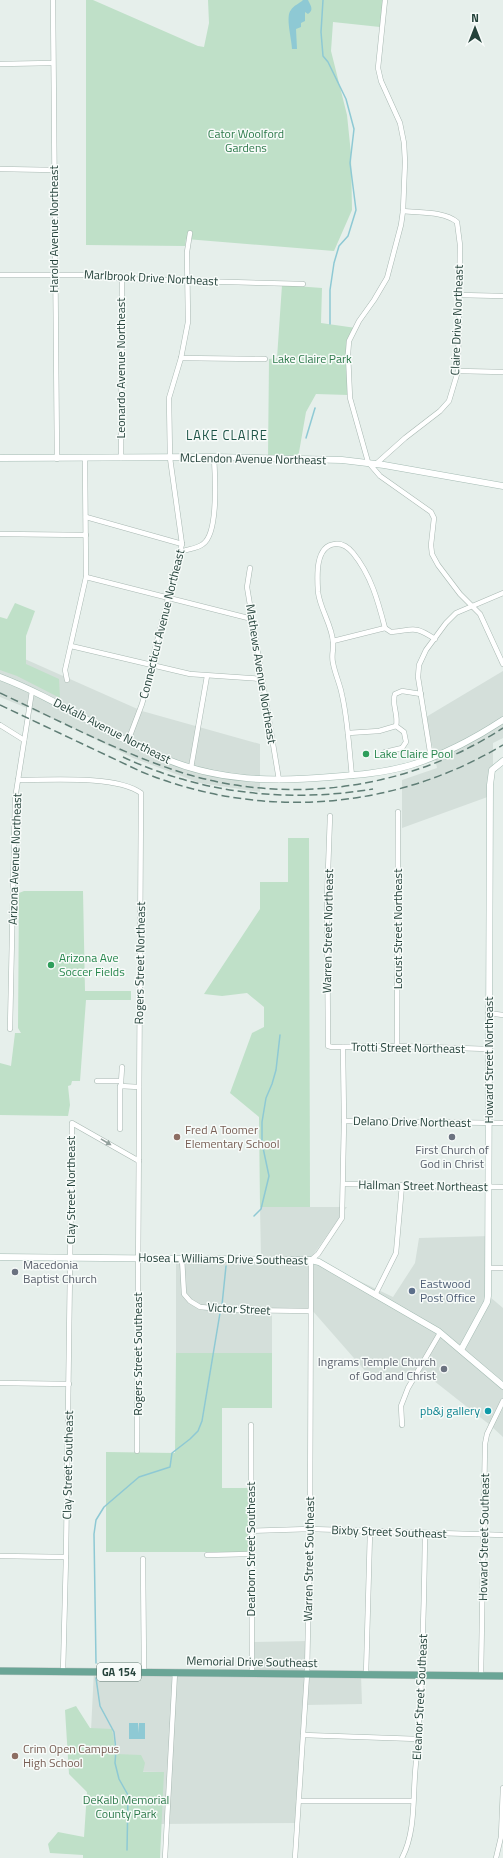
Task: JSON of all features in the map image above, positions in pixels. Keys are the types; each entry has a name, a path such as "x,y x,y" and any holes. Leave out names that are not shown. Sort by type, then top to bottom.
{"main road":[{"name":"Memorial Drive Southeast","path":"0,1672 252,1672 422,1676 503,1676"}],"street":[{"name":"Harold Avenue Northeast","path":"53,0 52,64 57,459"},
{"path":"385,0 378,68 381,81 400,123 404,143 405,162 403,212 387,278 359,321 349,341 348,369 350,398 368,462 380,476 431,512 434,518 431,545 432,554 438,565 460,594 474,607 484,621 503,664"},
{"path":"0,64 52,64"},
{"path":"0,169 54,170"},
{"name":"Claire Drive Northeast","path":"377,464 405,438 440,411 449,401 458,371 458,295 460,245 457,222 442,215 403,212"},
{"name":"Connecticut Avenue Northeast","path":"128,741 142,704 153,665 152,661 182,544 170,458 169,398 182,358 188,322 187,252 190,233"},
{"name":"Marlbrook Drive Northeast","path":"0,275 98,275 122,279 303,284"},
{"name":"Leonardo Avenue Northeast","path":"121,458 122,279"},
{"path":"458,295 503,296"},
{"path":"182,358 265,359"},
{"path":"458,371 503,372"},
{"path":"180,552 203,544 209,538 214,514 214,457"},
{"name":"McLendon Avenue Northeast","path":"0,458 57,459 214,457 342,460 368,462 503,486"},
{"path":"67,680 65,670 86,578 85,458"},
{"path":"86,517 182,544"},
{"path":"0,534 86,535"},
{"path":"352,776 348,733 342,694 332,662 333,642 318,593 320,554 326,547 331,545 343,545 349,548 366,573 376,597 385,628 391,632 411,628 416,629 435,639"},
{"name":"Mathews Avenue Northeast","path":"250,568 247,587 279,780"},
{"path":"86,578 252,619"},
{"path":"431,758 418,677 419,665 426,650 446,623 456,613 474,607 503,593"},
{"path":"333,642 385,628"},
{"path":"71,646 190,674 262,679"},
{"path":"191,768 207,676"},
{"name":"DeKalb Avenue Northeast","path":"0,677 32,691 166,760 191,768 228,776 279,780 352,776 385,772 431,758 467,742 503,720"},
{"name":"Arizona Avenue Northeast","path":"10,1029 15,798 32,691"},
{"path":"396,726 397,722 393,701 395,694 402,691 421,694"},
{"path":"0,725 24,740"},
{"path":"348,733 379,731 396,726"},
{"path":"385,752 405,746 405,735 396,726"},
{"name":"Howard Street Northeast","path":"460,1350 487,1302 490,785 492,770 496,765 503,761"},
{"name":"Rogers Street Northeast","path":"18,780 57,780 114,783 128,786 141,793 139,1258"},
{"name":"Locust Street Northeast","path":"397,1046 398,812"},
{"name":"Warren Street Northeast","path":"328,1046 327,899 330,816"},
{"path":"488,1013 503,1015"},
{"name":"Trotti Street Northeast","path":"328,1046 397,1046 488,1049"},
{"path":"310,1260 318,1254 342,1218 344,1184 343,1047"},
{"path":"120,1130 122,1067"},
{"path":"97,1081 139,1087"},
{"name":"Delano Drive Northeast","path":"344,1120 503,1124"},
{"name":"Clay Street Northeast","path":"71,1257 72,1123 139,1162"},
{"name":"Hallman Street Northeast","path":"344,1184 503,1187"},
{"path":"374,1295 396,1253 402,1185"},
{"name":"Hosea L Williams Drive Southeast","path":"0,1257 310,1260 319,1262 440,1333 503,1386"},
{"name":"Clay Street Southeast","path":"63,1672 71,1257"},
{"name":"Rogers Street Southeast","path":"137,1451 139,1258"},
{"name":"Victor Street","path":"182,1258 184,1294 190,1301 200,1307 310,1311"},
{"name":"Warren Street Southeast","path":"295,1858 307,1674 310,1529 310,1260"},
{"path":"488,1268 503,1268"},
{"path":"402,1425 401,1406 408,1388 440,1333"},
{"path":"0,1383 69,1384"},
{"name":"Howard Street Southeast","path":"481,1676 486,1439 489,1428 503,1401"},
{"name":"Dearborn Street Southeast","path":"251,1425 250,1554 252,1672"},
{"name":"Bixby Street Southeast","path":"250,1531 310,1529 425,1534 503,1535"},
{"path":"366,1675 370,1532"},
{"name":"Eleanor Street Southeast","path":"402,1858 409,1841 418,1739 422,1676 425,1534"},
{"path":"207,1555 250,1554"},
{"path":"0,1556 66,1557"},
{"path":"142,1559 144,1672"},
{"path":"165,1858 175,1672"},
{"path":"303,1735 418,1739"},
{"path":"496,1858 501,1848 503,1788"},
{"path":"298,1800 413,1801"}],"shaded area":[{"path":"0,648 142,711 260,744 260,792 200,783 133,758 61,722 0,697"},
{"path":"503,671 503,738 493,743 493,795 402,828 402,780 437,768 426,717"},
{"path":"260,1207 347,1207 311,1258 393,1297 415,1263 419,1238 490,1236 490,1297 503,1308 503,1437 424,1373 367,1373 311,1309 272,1309 272,1353 176,1353 176,1255 261,1256"},
{"path":"309,1641 308,1672 361,1675 362,1704 306,1705 299,1823 160,1824 163,1772 89,1771 94,1670 252,1672 252,1642"}],"green space":[{"name":"Cator Woolford Gardens","path":"86,0 93,0 198,46 204,47 209,23 208,0 383,0 380,27 333,22 331,51 347,115 351,154 352,210 334,251 186,239 185,246 86,245"},
{"name":"Lake Claire Park","path":"282,285 322,288 321,323 356,328 349,344 348,395 316,394 306,412 298,458 268,457 269,359 277,358"},
{"path":"15,603 35,611 26,636 26,664 59,679 60,698 17,676 0,670 0,617 7,619"},
{"path":"288,838 309,838 310,1207 260,1207 259,1117 230,1093 252,1033 264,1027 264,1007 247,993 222,996 204,994 260,909 260,882 288,882"},
{"path":"24,891 83,891 85,991 131,991 131,1000 86,1000 80,1081 72,1081 71,1085 68,1086 70,1105 68,1116 0,1115 0,1063 11,1066 15,1033 21,1033 18,1028 19,893"},
{"path":"176,1353 272,1353 272,1408 222,1408 222,1488 252,1488 251,1552 106,1552 106,1452 175,1453"},
{"name":"DeKalb Memorial County Park","path":"76,1706 90,1728 112,1729 116,1754 141,1755 145,1763 143,1772 164,1772 160,1858 83,1858 83,1855 50,1853 48,1844 58,1832 84,1837 87,1792 69,1774 65,1710"}],"water":[{"path":"303,0 308,0 311,9 308,14 305,12 305,21 301,23 301,27 296,29 297,49 292,49 289,13 293,7"},
{"path":"129,1723 138,1723 138,1733 139,1723 145,1723 145,1739 129,1739"}],"waterway":[{"path":"323,0 321,32 323,56 328,62 346,99 354,129 350,163 356,210 348,236 339,246 334,263 330,290 330,324"},
{"path":"306,438 315,408"},
{"path":"254,1216 261,1209 269,1176 262,1143 262,1122 266,1098 276,1070 280,1035"},
{"path":"222,1305 226,1266"},
{"path":"96,1663 94,1534 96,1520 104,1507 139,1477 170,1467 172,1453 198,1431 202,1421 220,1313"},
{"path":"96,1678 100,1706 114,1732 116,1750 115,1763 119,1779 128,1795 127,1850"}],"railway":[{"path":"0,693 90,736 160,765 183,773 224,783 265,788 307,789 348,786 389,778 429,765 467,749 503,728"},
{"path":"0,705 142,772 187,787 233,797 279,802 325,801 371,795 416,784 460,767 503,745"},
{"path":"123,757 153,770 183,780 246,792 277,795 309,795 373,789"}],"place":[{"name":"Lake Claire Pool","path":"366,754"},
{"name":"Arizona Ave Soccer Fields","path":"51,965"},
{"name":"Fred A Toomer Elementary School","path":"177,1137"},
{"name":"First Church of God in Christ","path":"452,1137"},
{"name":"Macedonia Baptist Church","path":"15,1272"},
{"name":"Eastwood Post Office","path":"412,1291"},
{"name":"Ingrams Temple Church of God and Christ","path":"444,1369"},
{"name":"pb&j gallery","path":"488,1411"},
{"name":"Crim Open Campus High School","path":"15,1756"}],"district":[{"name":"LAKE CLAIRE","path":"227,435"}]}
